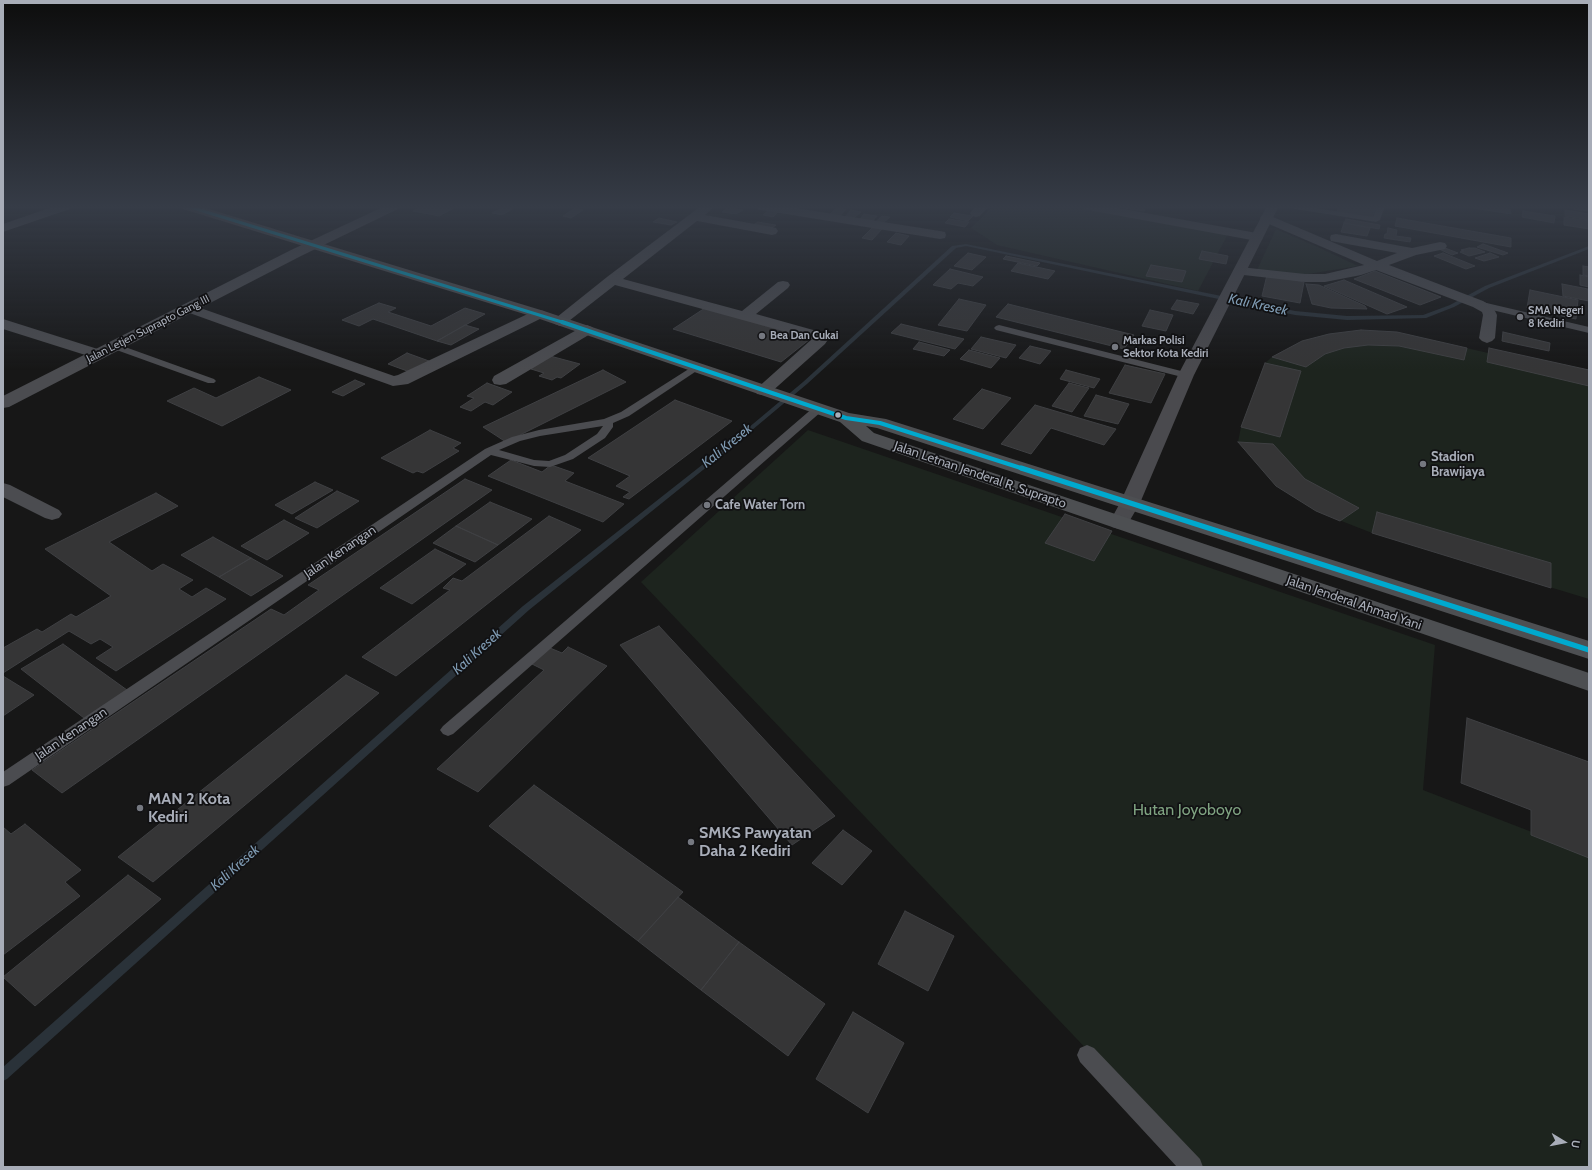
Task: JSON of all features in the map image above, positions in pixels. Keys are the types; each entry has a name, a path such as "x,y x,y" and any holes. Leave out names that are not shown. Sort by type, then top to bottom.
{"main road":[{"name":"Jalan Letnan Jenderal R. Suprapto","path":"366,261 560,320 695,368 846,418 880,423 1130,503"},
{"path":"1119,523 1130,503 1186,375 1245,261"},
{"name":"Jalan Letnan Jenderal R. Suprapto","path":"846,418 868,437 1119,523"},
{"name":"Jalan Jenderal Ahmad Yani","path":"1130,503 1589,650"},
{"name":"Jalan Jenderal Ahmad Yani","path":"1119,523 1589,682"}],"street":[{"name":"Jalan Letjen Suprapto Gang III","path":"3,403 284,261"},
{"path":"560,320 638,261"},
{"path":"1366,261 1478,304 1488,310 1490,315 1487,338"},
{"path":"1240,271 1305,278 1325,278 1360,271 1391,261"},
{"path":"612,280 815,334 821,338 763,390"},
{"path":"746,315 783,285"},
{"path":"189,308 393,382 402,380 539,314"},
{"path":"3,324 98,354"},
{"path":"500,380 587,330"},
{"path":"3,489 52,514"}],"lane":[{"path":"1478,304 1589,330"},
{"path":"999,328 1186,375"},
{"path":"114,346 211,381"},
{"name":"Jalan Kenangan","path":"3,780 489,451 516,439 539,433 607,422 625,414 695,368"},
{"path":"448,730 814,407"},
{"path":"489,451 534,463 550,464 569,457 601,436 608,427 607,422"},
{"path":"1087,1055 1192,1167"}],"green space":[{"path":"1065,261 1214,261 1198,291"},
{"path":"1261,261 1347,261 1358,266 1302,275 1257,270"},
{"name":"Stadion Brawijaya","path":"1361,330 1397,332 1488,353 1489,348 1589,370 1589,599 1372,533 1316,511 1276,486 1238,442 1241,427 1265,363 1272,357 1302,341 1329,334"},
{"name":"Hutan Joyoboyo","path":"808,430 1435,645 1423,790 1589,854 1589,1167 1199,1167 641,582"}],"building":[{"path":"960,261 982,261 972,270 954,266"},
{"path":"1011,261 1028,261 1040,263 1037,266"},
{"path":"1208,261 1227,261 1226,264"},
{"path":"1445,261 1462,261 1475,266 1466,269"},
{"path":"1018,263 1055,271 1048,279 1011,271"},
{"path":"1151,265 1186,271 1182,282 1146,276"},
{"path":"1583,266 1589,267 1589,276 1583,275"},
{"path":"950,269 983,277 973,286 958,283 951,289 933,285"},
{"path":"1375,271 1441,297 1420,305 1354,279"},
{"path":"1267,275 1304,282 1300,303 1262,296"},
{"path":"1580,275 1589,277 1589,287 1580,285"},
{"path":"1344,280 1407,307 1387,314 1324,286"},
{"path":"1306,284 1319,285 1365,306 1367,309 1331,308 1312,304"},
{"path":"1562,284 1588,289 1589,301 1563,296"},
{"path":"1530,290 1578,300 1576,319 1527,308"},
{"path":"959,299 986,305 967,331 938,325"},
{"path":"1177,300 1199,304 1193,314 1171,309"},
{"path":"379,303 396,308 388,312 431,326 465,308 485,314 437,341 373,319 359,326 342,320"},
{"path":"1008,304 1134,335 1124,349 996,317"},
{"path":"705,308 810,339 781,362 673,329"},
{"path":"1150,310 1173,315 1166,331 1142,326"},
{"path":"901,324 964,339 955,349 891,333"},
{"path":"465,325 479,329 451,345 437,341"},
{"path":"1361,330 1397,332 1467,348 1464,360 1399,346 1368,345 1344,348 1325,354 1306,367 1272,357 1302,341 1329,334"},
{"path":"1503,332 1550,343 1549,351 1502,341"},
{"path":"981,337 1016,345 1006,358 971,349"},
{"path":"919,342 950,350 944,356 913,349"},
{"path":"1030,346 1051,351 1040,364 1019,358"},
{"path":"1489,348 1589,370 1589,386 1487,362"},
{"path":"969,350 1000,358 991,368 960,359"},
{"path":"407,353 429,361 410,372 388,364"},
{"path":"550,356 580,364 561,378 557,377 552,380 539,376 544,373 531,369"},
{"path":"1265,363 1301,371 1280,437 1241,427"},
{"path":"1125,365 1165,374 1151,403 1109,393"},
{"path":"603,370 626,382 506,442 483,427"},
{"path":"1066,370 1100,379 1094,388 1060,379"},
{"path":"259,377 291,390 222,426 167,401 194,388 216,398"},
{"path":"355,380 365,384 343,396 332,392"},
{"path":"487,383 512,392 493,405 485,402 471,411 460,407 474,398 467,396"},
{"path":"1069,383 1089,388 1072,412 1052,406"},
{"path":"982,389 1011,398 983,429 953,419"},
{"path":"1096,395 1129,404 1118,424 1084,416"},
{"path":"675,400 732,421 629,499 623,497 630,492 616,486 630,476 588,458"},
{"path":"1035,405 1116,429 1104,445 1051,428 1031,454 1001,444"},
{"path":"430,430 461,443 453,448 459,451 423,473 417,471 413,473 381,458"},
{"path":"1238,442 1273,444 1305,479 1359,508 1340,521 1316,511 1276,486"},
{"path":"511,460 542,472 551,465 574,473 565,481 624,504 603,522 488,476"},
{"path":"465,479 492,490 62,793 32,770 271,609 284,615 319,590 308,585"},
{"path":"315,482 333,490 292,514 275,505"},
{"path":"337,491 359,501 317,528 295,518"},
{"path":"156,493 178,506 109,542 152,571 163,564 193,580 179,589 192,597 206,588 226,599 116,671 96,658 113,647 100,639 91,644 69,631 3,673 3,648 37,629 42,632 71,614 76,617 111,596 45,549"},
{"path":"490,502 532,519 498,545 456,526"},
{"path":"1377,512 1551,563 1551,588 1372,533"},
{"path":"1065,514 1112,531 1094,561 1045,543"},
{"path":"549,516 581,530 396,676 362,657 450,590 443,588 453,578 462,581"},
{"path":"284,520 309,533 267,560 241,546"},
{"path":"456,526 498,545 475,562 433,543"},
{"path":"213,537 251,558 219,577 181,555"},
{"path":"435,549 466,564 412,604 380,588"},
{"path":"251,558 283,576 251,596 219,577"},
{"path":"659,626 835,816 792,845 620,645"},
{"path":"63,644 127,690 84,718 21,669"},
{"path":"568,647 607,666 478,792 437,769 544,670 532,664 550,648 562,653"},
{"path":"346,675 379,693 153,882 118,857"},
{"path":"3,676 34,695 3,716"},
{"path":"1467,718 1589,762 1589,858 1531,835 1531,810 1461,783"},
{"path":"534,785 683,892 638,941 489,826"},
{"path":"25,824 81,870 65,882 80,896 3,955 3,827 11,834"},
{"path":"843,830 872,851 842,885 812,863"},
{"path":"128,875 161,899 35,1006 3,977"},
{"path":"678,897 739,942 701,990 638,941"},
{"path":"905,911 954,936 928,991 878,964"},
{"path":"739,942 825,1004 788,1056 701,990"},
{"path":"853,1012 904,1043 868,1113 816,1079"}],"waterway":[{"name":"Kali Kresek","path":"3,1075 526,608 737,440 805,383 939,261"},
{"name":"Kali Kresek","path":"1041,261 1295,313 1347,318 1424,317 1452,306 1487,287 1554,261"}],"transit line":[{"path":"365,261 539,314 846,418 880,423 1589,650"}],"place":[{"name":"SMA Negeri 8 Kediri","path":"1520,317"},
{"name":"Bea Dan Cukai","path":"762,336"},
{"name":"Markas Polisi Sektor Kota Kediri","path":"1115,347"},
{"name":"Stadion Brawijaya","path":"1423,464"},
{"name":"Cafe Water Torn","path":"707,505"},
{"name":"MAN 2 Kota Kediri","path":"140,808"},
{"name":"SMKS Pawyatan Daha 2 Kediri","path":"691,842"}]}
